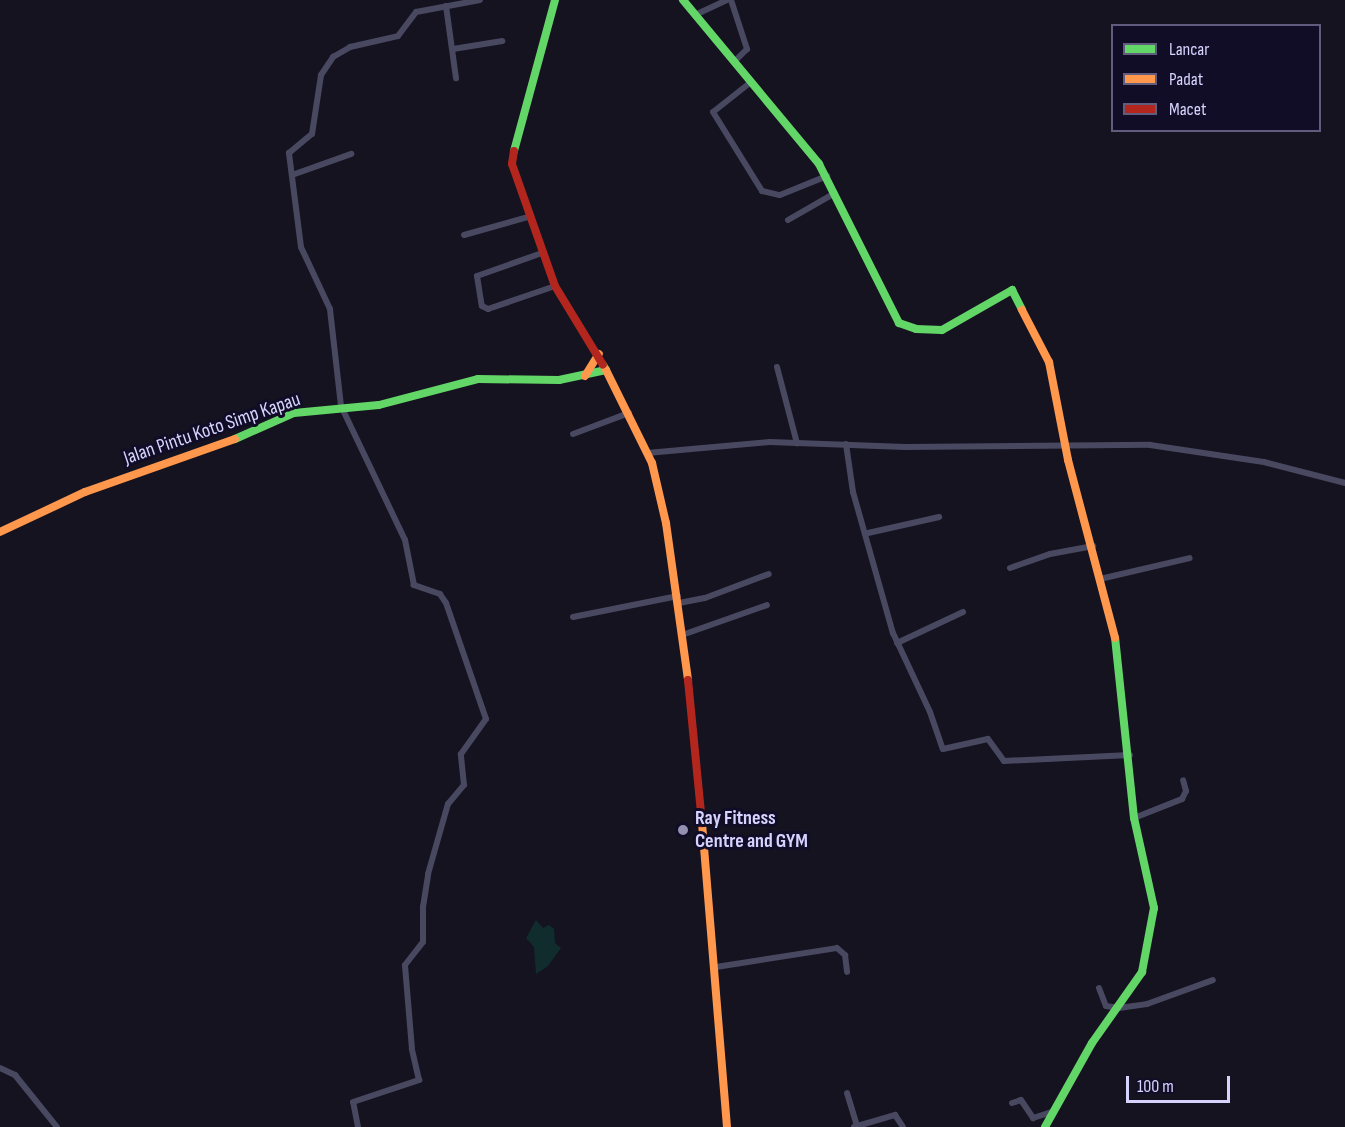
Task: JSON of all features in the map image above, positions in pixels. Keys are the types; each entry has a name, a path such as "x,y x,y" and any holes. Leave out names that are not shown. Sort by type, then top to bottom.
{"street":[{"path":"358,1127 352,1102 419,1080 412,1050 405,965 423,942 423,907 428,874 448,804 464,785 461,754 486,719 446,603 440,594 414,585 405,540 341,406 330,309 301,247 289,150 312,134 325,65 350,47 398,36 410,15 434,4 446,6 477,0"},
{"path":"555,0 513,144 515,180 555,286 599,354 647,453 664,513 682,635 716,967 727,1127"},
{"path":"683,0 697,14 826,176 899,323 916,329 942,330 962,322 1007,291 1015,293 1049,362 1066,446 1118,649 1130,755 1134,818 1154,918 1142,972 1119,1008 1092,1043 1045,1127"},
{"path":"697,14 729,0 747,49 734,62"},
{"path":"446,6 456,78"},
{"path":"453,50 502,41"},
{"path":"751,82 713,112 762,191 780,195 826,176"},
{"path":"292,175 351,154"},
{"path":"788,220 835,193"},
{"path":"464,235 528,216"},
{"path":"542,253 477,276 482,306 488,309 555,286"},
{"path":"585,376 599,354"},
{"path":"777,367 797,443"},
{"name":"Jalan Pintu Koto Simp Kapau","path":"0,532 85,492 214,449 294,413 341,406 379,405 478,380 559,380 606,370"},
{"path":"573,435 629,413"},
{"path":"647,453 731,444 797,443 1188,449 1264,462 1345,483"},
{"path":"846,444 854,492 868,534 897,643 930,711 943,749 988,739 1004,761 1130,755"},
{"path":"868,534 939,517"},
{"path":"1010,568 1050,554 1093,546"},
{"path":"1100,579 1190,558"},
{"path":"573,617 678,599 705,598 769,574"},
{"path":"682,635 767,605"},
{"path":"897,643 963,612"},
{"path":"1134,818 1182,798 1186,791 1183,780"},
{"path":"716,967 837,948 845,955 847,972"},
{"path":"1099,988 1106,1006 1119,1008 1148,1004 1214,980"},
{"path":"0,1068 15,1075 57,1127"},
{"path":"847,1093 855,1126 895,1116 903,1127"},
{"path":"1011,1103 1021,1100 1033,1118 1052,1112"}],"green space":[{"path":"536,920 543,928 549,925 554,929 555,943 561,948 548,966 536,974 534,947 526,938"}],"traffic: fast":[{"path":"514,151 555,0"},
{"path":"683,0 819,164 899,323 916,329 942,330 1012,290 1022,310"},
{"path":"235,439 294,413 379,405 478,379 559,380 606,370 603,365"},
{"path":"1045,1127 1092,1043 1142,972 1154,908 1134,818 1115,638"}],"traffic: slow":[{"path":"1022,310 1049,362 1068,460 1115,638"},
{"path":"585,376 599,354"},
{"path":"606,370 652,463 666,523 688,680"},
{"path":"0,532 85,492 235,439"},
{"path":"702,823 727,1127"}],"traffic: jam":[{"path":"514,151 512,164 555,286 603,365"},
{"path":"688,680 702,823"}],"place":[{"name":"Ray Fitness Centre and GYM","path":"683,830"}]}
